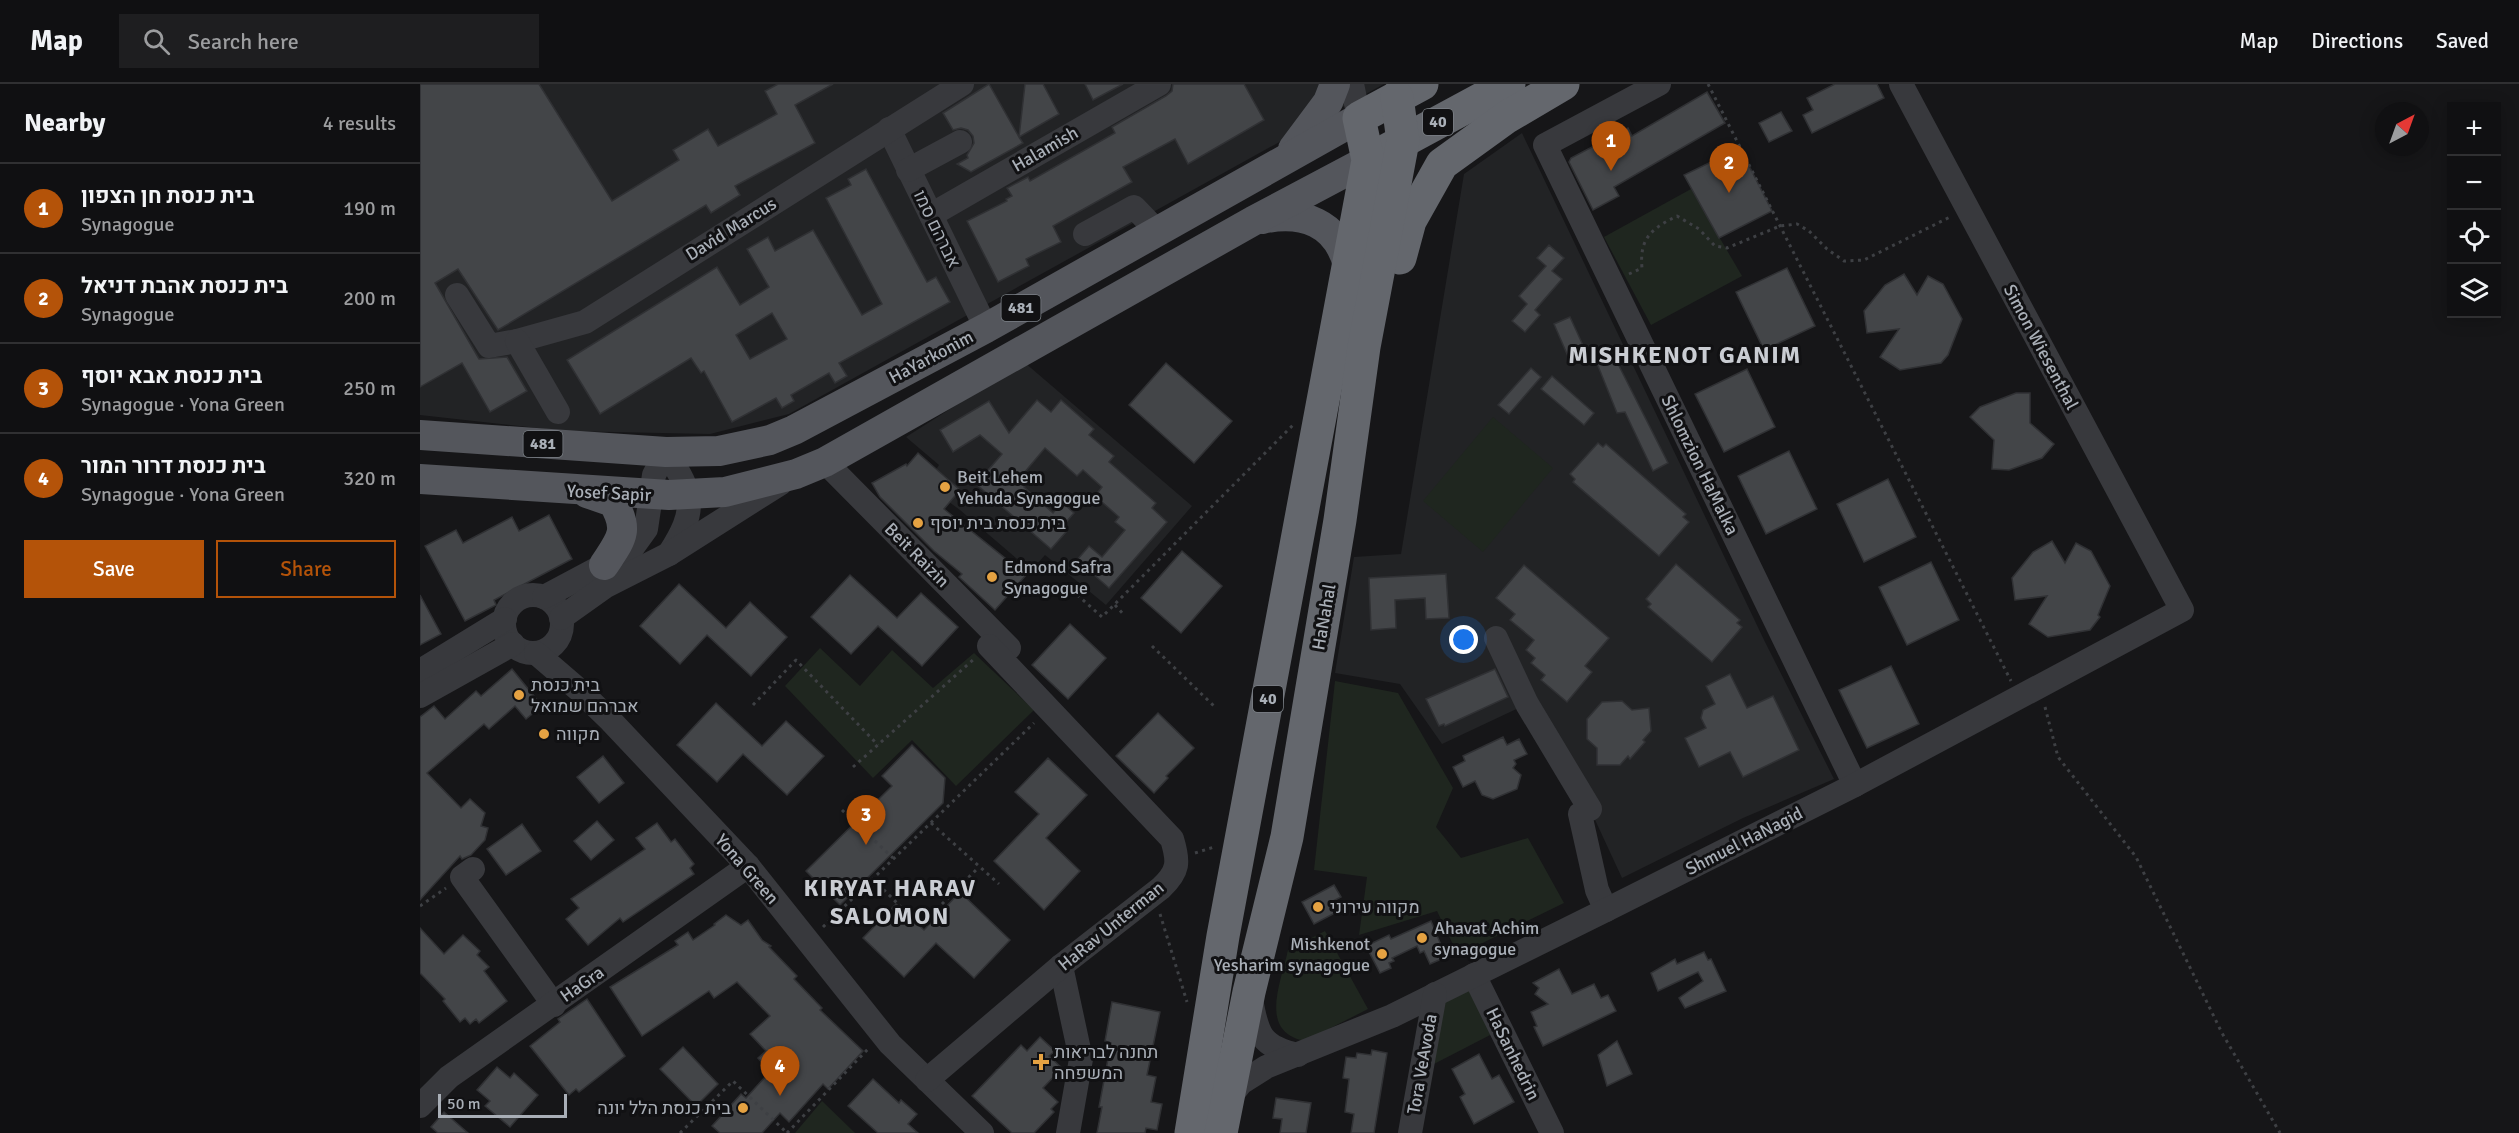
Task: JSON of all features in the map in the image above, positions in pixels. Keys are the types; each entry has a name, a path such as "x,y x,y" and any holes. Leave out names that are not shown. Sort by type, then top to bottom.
{"highway":[{"name":"40","path":"1368,160 1509,84"},
{"name":"40","path":"1340,520 1392,286 1410,221 1420,201 1442,164 1507,117 1563,84"},
{"name":"40","path":"1191,1133 1222,936 1368,160 1359,118 1404,88"},
{"name":"HaNahal","path":"1223,1118 1249,992 1287,837 1340,520 1364,348 1403,141 1404,88"}],"main road":[{"path":"1282,160 1317,119 1328,102 1335,84"},
{"name":"HaYarkonim","path":"666,452 719,451 770,440 794,430 986,328 1359,118"},
{"name":"481","path":"796,474 825,462 1253,220 1368,160"},
{"path":"1253,220 1286,216 1317,223 1340,243 1348,265"},
{"name":"481","path":"420,435 666,452"},
{"name":"Yosef Sapir","path":"420,480 650,495 725,492 796,474"},
{"path":"582,491 613,502 622,518 623,536 604,565"}],"street":[{"name":"David Marcus","path":"457,295 489,346 517,341 585,322 962,84"},
{"name":"Halamish","path":"931,215 1159,84"},
{"path":"1352,84 1359,118"},
{"name":"Shlomzion HaMalka","path":"1659,84 1545,145 1856,785"},
{"name":"Simon Wiesenthal","path":"1901,84 2182,610"},
{"name":"אברהם סמו","path":"889,129 986,328"},
{"path":"908,170 960,142"},
{"path":"1085,234 1134,207 1158,232"},
{"path":"517,341 558,412"},
{"path":"544,597 633,547 646,529 650,515 650,495 654,475 666,452 681,474 688,494 689,513 684,530 669,554"},
{"name":"Beit Raizin","path":"825,462 999,647"},
{"path":"560,627 558,609 544,597 535,595 517,599 510,605 505,619 505,633 513,644 526,652 536,653 546,650 560,627 606,586 669,554 796,474"},
{"name":"Shmuel HaNagid","path":"1223,1118 1241,1083 1266,1067 1392,1016 1606,910 1856,785 2182,610"},
{"path":"420,671 505,619"},
{"name":"Yona Green","path":"560,627 579,690"},
{"path":"1496,638 1527,704 1590,809 1580,814 1597,890 1606,910"},
{"path":"420,696 513,644"},
{"path":"999,647 1048,709 1172,839 1178,858"},
{"name":"Yona Green","path":"536,653 579,690 748,866 882,1035 982,1133"},
{"name":"HaRav Unterman","path":"927,1080 1061,966 1154,894 1173,877 1178,858"},
{"name":"HaGra","path":"420,1106 449,1077 748,866"},
{"path":"468,873 554,1005"},
{"path":"1061,966 1081,1059 1068,1133"},
{"name":"HaSanhedrin","path":"1474,975 1552,1133"},
{"path":"1249,992 1255,1023 1261,1037 1275,1048 1298,1055"},
{"name":"Tora VeAvoda","path":"1410,1133 1435,994"},
{"path":"1392,1016 1406,1019 1416,1026 1422,1035 1425,1049"}],"path":[{"path":"1708,84 1779,226 2030,693 2058,757 2136,857 2223,1033 2280,1133"},
{"path":"1611,282 1642,268 1640,253 1653,228 1677,216 1699,229 1715,246 1728,248 1779,226 1797,224 1809,231 1827,249 1844,261 1864,260 1967,208"},
{"path":"1066,585 1102,617 1293,424"},
{"path":"1114,605 1124,615"},
{"path":"1152,646 1216,708"},
{"path":"853,767 999,647"},
{"path":"753,705 796,660 878,745"},
{"path":"808,942 1048,709"},
{"path":"842,810 894,859"},
{"path":"931,823 999,884"},
{"path":"1178,858 1222,845"},
{"path":"873,879 920,926 980,867"},
{"path":"420,906 468,873"},
{"path":"1154,894 1190,1012"},
{"path":"680,1133 733,1081 787,1133 882,1035"}],"shaded area":[{"path":"420,84 1384,84 789,414 710,434 564,431 420,415"},
{"path":"1522,133 1765,642 1834,779 1743,818 1622,878 1590,809 1527,704 1442,744 1400,684 1335,673 1354,557 1401,554 1464,174"},
{"path":"1691,189 1742,276 1651,325 1604,237"},
{"path":"1024,362 1192,506 1106,605 1045,555 1031,571 960,510 926,485 939,465 906,437"},
{"path":"1493,417 1553,468 1483,552 1423,501"},
{"path":"820,648 860,686 892,650 933,688 974,653 1034,710 956,786 912,740 873,778 785,686"},
{"path":"1335,681 1398,693 1453,788 1436,827 1461,858 1528,838 1564,903 1458,955 1437,911 1359,935 1367,877 1314,870"},
{"path":"1325,931 1368,1009 1305,1041 1290,1036 1282,1028 1277,1017 1278,991 1288,950"},
{"path":"1471,985 1494,1033 1432,1065 1442,1001"},
{"path":"822,1101 855,1133 795,1133"}],"building":[{"path":"420,84 539,84 612,201 679,160 673,150 708,129 718,146 777,114 765,91 778,84 833,84 795,105 815,143 735,186 740,195 711,213 706,205 498,330 458,269 435,283 479,359 507,357 527,391 490,412 462,363 420,387"},
{"path":"989,84 1023,143 971,172 957,164 968,158 967,155 974,143 973,136 968,130 961,128 953,130 943,113"},
{"path":"1025,84 1043,84 1059,114 1019,137"},
{"path":"1085,84 1123,84 1093,100"},
{"path":"1173,84 1244,84 1264,120 1188,164 1175,139 1123,167 1132,182 1053,226 1061,242 1026,259 1029,266 998,282 967,221 1007,201 1006,199 1012,196 1007,188 1028,177 1030,181 1115,133 1112,127 1166,96 1172,91"},
{"path":"1835,84 1877,84 1884,98 1812,133 1803,115 1813,110 1807,98"},
{"path":"1707,92 1725,123 1614,187 1619,196 1593,210 1569,162 1571,158 1628,128 1632,136"},
{"path":"1781,112 1792,131 1769,142 1759,123"},
{"path":"1740,148 1772,211 1719,238 1684,175"},
{"path":"866,169 927,282 936,277 950,302 839,363 847,376 835,383 829,373 791,395 794,401 782,408 776,398 732,422 704,371 701,373 691,358 600,414 567,360 717,267 740,305 769,287 747,249 768,237 775,251 813,230 862,315 882,304 826,198 851,185 848,179","holes":["772,313 787,339 750,359 736,335"]},
{"path":"1549,245 1564,258 1552,271 1562,279 1535,310 1540,315 1525,332 1512,321 1527,304 1519,296 1546,266 1537,258"},
{"path":"1787,268 1815,326 1764,350 1736,292"},
{"path":"1904,274 1917,295 1928,276 1943,284 1962,319 1948,355 1941,363 1900,370 1880,357 1899,329 1867,333 1864,311 1885,285"},
{"path":"1570,317 1587,354 1570,361 1554,324"},
{"path":"1613,354 1668,463 1653,471 1625,412 1617,413 1596,361"},
{"path":"1166,363 1232,421 1194,463 1129,405"},
{"path":"1531,368 1541,377 1509,414 1498,405"},
{"path":"1747,369 1775,427 1724,452 1695,394"},
{"path":"1552,376 1594,413 1584,425 1541,389"},
{"path":"2016,393 2030,393 2030,423 2054,444 2042,458 2009,470 1992,469 1994,440 1970,417 1980,407"},
{"path":"1037,400 1051,412 1061,400 1094,429 1089,435 1114,456 1109,462 1156,503 1152,508 1167,522 1109,588 1077,560 1089,546 1102,557 1125,530 1115,522 1119,517 1095,496 1102,487 1083,470 1077,476 1045,448 1024,473 1031,479 1024,487 1053,513 1062,502 1074,513 1061,528 1066,532 1051,549 976,484 1002,454 980,435 953,452 940,430 989,401 1009,433"},
{"path":"1598,443 1603,447 1606,444 1686,514 1683,517 1689,522 1659,556 1573,482 1575,479 1570,474"},
{"path":"1789,451 1817,509 1766,534 1738,476"},
{"path":"918,453 960,490 944,509 1026,575 995,610 959,577 962,574 934,551 880,497 872,483 906,464 907,466"},
{"path":"1888,479 1916,537 1864,562 1837,504"},
{"path":"549,515 572,559 494,600 496,605 465,621 425,546 456,530 463,543 512,517 519,531"},
{"path":"2052,541 2065,563 2076,543 2091,551 2110,586 2098,615 2100,617 2090,630 2048,637 2029,624 2047,596 2015,600 2012,578 2033,552"},
{"path":"1182,551 1222,586 1181,633 1141,598"},
{"path":"1931,562 1959,620 1907,645 1879,587"},
{"path":"1676,564 1740,620 1737,623 1742,627 1712,662 1648,607 1651,604 1646,599"},
{"path":"1524,565 1609,638 1585,666 1592,672 1567,702 1541,680 1545,675 1531,663 1535,658 1526,650 1534,640 1510,620 1515,614 1496,598"},
{"path":"1446,574 1449,618 1426,619 1425,598 1395,600 1396,628 1371,630 1369,578"},
{"path":"850,575 897,618 921,593 958,627 922,666 878,626 851,654 811,617"},
{"path":"679,584 726,628 750,602 787,637 751,676 707,635 680,664 640,626"},
{"path":"420,595 441,634 420,645"},
{"path":"1070,624 1106,658 1068,699 1032,665"},
{"path":"1891,666 1919,724 1867,748 1839,690"},
{"path":"512,669 542,706 526,719 515,706 489,729 484,724 427,773 461,808 470,799 485,813 481,826 488,828 485,840 471,855 462,859 460,856 420,900 420,717 434,706 445,719 476,691 481,696"},
{"path":"1495,669 1508,697 1445,726 1444,724 1439,726 1426,699"},
{"path":"1730,674 1747,708 1773,696 1799,750 1743,777 1730,752 1699,767 1685,738 1706,728 1701,718 1703,710 1715,704 1706,686"},
{"path":"1622,701 1632,710 1649,708 1651,731 1643,740 1645,742 1630,759 1628,756 1620,765 1597,765 1597,748 1587,739 1587,719 1602,702"},
{"path":"716,703 762,746 786,721 824,756 787,795 743,754 717,782 677,745"},
{"path":"1158,713 1194,748 1166,776 1168,778 1154,793 1116,756"},
{"path":"1503,737 1507,745 1519,739 1527,754 1514,760 1516,764 1513,768 1521,775 1517,789 1493,799 1482,795 1475,781 1463,787 1453,767 1465,761 1463,756"},
{"path":"912,745 945,778 943,803 840,905 806,871 892,786 882,776"},
{"path":"603,756 624,783 599,803 577,777"},
{"path":"1048,758 1087,795 1046,838 1080,871 1044,910 994,861 1039,814 1015,792"},
{"path":"597,821 614,840 591,860 574,841"},
{"path":"657,823 671,842 675,839 694,864 690,868 694,874 623,922 620,918 588,945 566,919 579,908 571,899 645,849 636,838"},
{"path":"522,824 541,851 506,875 487,849"},
{"path":"1334,885 1341,897 1329,903 1335,913 1314,924 1302,902"},
{"path":"960,892 1010,940 974,978 936,943 904,977 863,938 896,904 924,930"},
{"path":"726,915 741,925 748,920 762,940 771,946 769,947 797,976 794,979 822,1008 820,1010 863,1051 828,1089 823,1084 789,1122 780,1113 762,1133 720,1133 712,1126 741,1094 746,1098 766,1076 762,1072 766,1067 758,1058 766,1051 750,1034 770,1016 737,982 714,998 709,991 642,1036 610,987 678,945 675,941 688,932 693,940"},
{"path":"1431,921 1446,957 1430,964 1424,951 1420,953 1417,946 1392,958 1394,961 1389,963 1391,968 1380,973 1366,946 1389,935 1391,939"},
{"path":"420,928 444,954 463,935 480,951 477,955 489,967 484,971 507,1001 479,1023 476,1019 470,1024 465,1018 460,1022 443,1001 445,999 420,973"},
{"path":"1704,952 1708,960 1711,959 1726,991 1685,1008 1679,998 1703,981 1698,972 1658,991 1651,973 1675,959 1677,964"},
{"path":"1559,969 1572,994 1594,984 1601,998 1608,995 1616,1011 1543,1046 1534,1027 1537,1026 1531,1012 1548,1004 1535,994 1539,988 1533,983"},
{"path":"587,999 625,1056 579,1092 576,1089 569,1095 530,1046 560,1022 558,1019"},
{"path":"1112,1002 1160,1012 1147,1075 1156,1077 1151,1102 1162,1104 1157,1130 1146,1128 1145,1133 1097,1133 1102,1107 1099,1107 1111,1043 1105,1041"},
{"path":"1040,1037 1055,1051 1049,1056 1062,1068 1043,1088 1058,1102 1051,1109 1054,1112 1034,1133 1012,1133 972,1096 1021,1045 1027,1051"},
{"path":"1617,1041 1632,1074 1607,1086 1598,1055"},
{"path":"683,1047 718,1084 696,1106 660,1069"},
{"path":"1372,1050 1387,1053 1374,1133 1351,1133 1354,1114 1345,1112 1349,1079 1343,1078 1346,1057 1356,1058 1357,1053 1371,1055"},
{"path":"1479,1054 1492,1079 1499,1075 1514,1102 1474,1124 1460,1097 1465,1094 1452,1069"},
{"path":"497,1067 510,1078 514,1073 538,1095 510,1127 485,1106 490,1101 477,1090"},
{"path":"873,1079 899,1103 901,1100 917,1114 908,1124 918,1133 878,1133 848,1106"},
{"path":"1276,1098 1311,1103 1306,1133 1280,1133 1282,1119 1273,1118"},
{"path":"444,1112 468,1133 438,1133 431,1127"}],"place":[{"name":"בית כנסת חן הצפון","path":"1611,171"},
{"name":"בית כנסת אהבת דניאל","path":"1729,193"},
{"name":"Beit Lehem Yehuda Synagogue","path":"945,487"},
{"name":"בית כנסת בית יוסף","path":"918,523"},
{"name":"Edmond Safra Synagogue","path":"992,577"},
{"name":"בית כנסת אברהם שמואל","path":"519,695"},
{"name":"מקווה","path":"544,734"},
{"name":"בית כנסת אבא יוסף","path":"866,845"},
{"name":"מקווה עירוני","path":"1318,907"},
{"name":"Ahavat Achim synagogue","path":"1422,938"},
{"name":"Mishkenot Yesharim synagogue","path":"1382,954"},
{"name":"תחנה לבריאות המשפחה","path":"1041,1062"},
{"name":"בית כנסת דרור המור","path":"780,1096"},
{"name":"בית כנסת הלל יונה","path":"743,1108"}],"district":[{"name":"MISHKENOT GANIM","path":"1685,355"},
{"name":"KIRYAT HARAV SALOMON","path":"890,902"}]}
